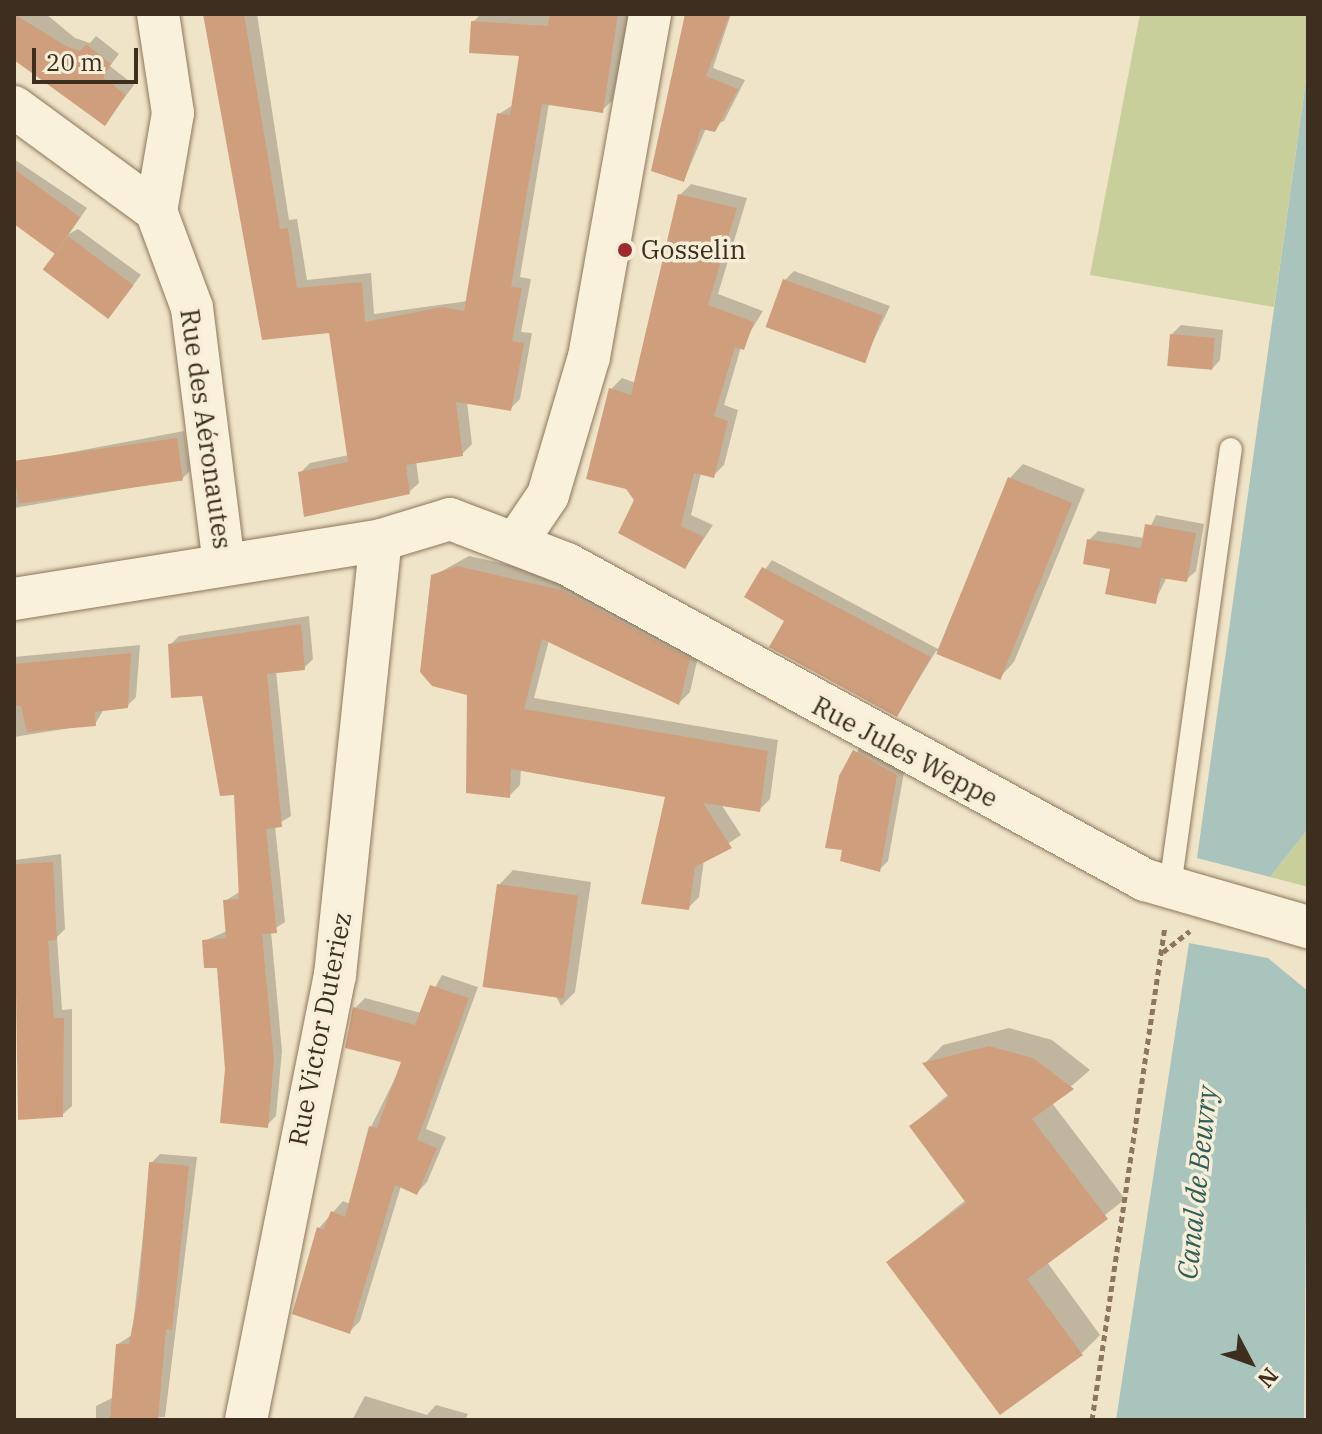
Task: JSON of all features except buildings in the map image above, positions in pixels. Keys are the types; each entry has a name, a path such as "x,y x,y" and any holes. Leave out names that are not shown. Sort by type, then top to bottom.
{"street":[{"path":"14,107 156,211 173,113 158,14"},
{"path":"517,541 548,495 589,357 650,14"},
{"name":"Rue des Aéronautes","path":"156,211 192,308 224,564"},
{"name":"Rue Jules Weppe","path":"14,599 381,540 450,519 517,541 1117,865 1170,887 1308,927"},
{"name":"Rue Victor Duteriez","path":"246,1420 335,975 381,540"}],"lane":[{"path":"1170,887 1231,449"}],"path":[{"path":"1092,1420 1170,887"}],"green space":[{"path":"1140,14 1308,14 1308,66 1274,307 1090,275"},
{"path":"1308,829 1308,887 1270,877"}],"water":[{"path":"1308,66 1308,829 1270,877 1197,858"},
{"name":"Canal de Beuvry","path":"1189,943 1268,958 1308,991 1304,1420 1116,1420"}],"place":[{"name":"Gosselin","path":"625,250"}]}
